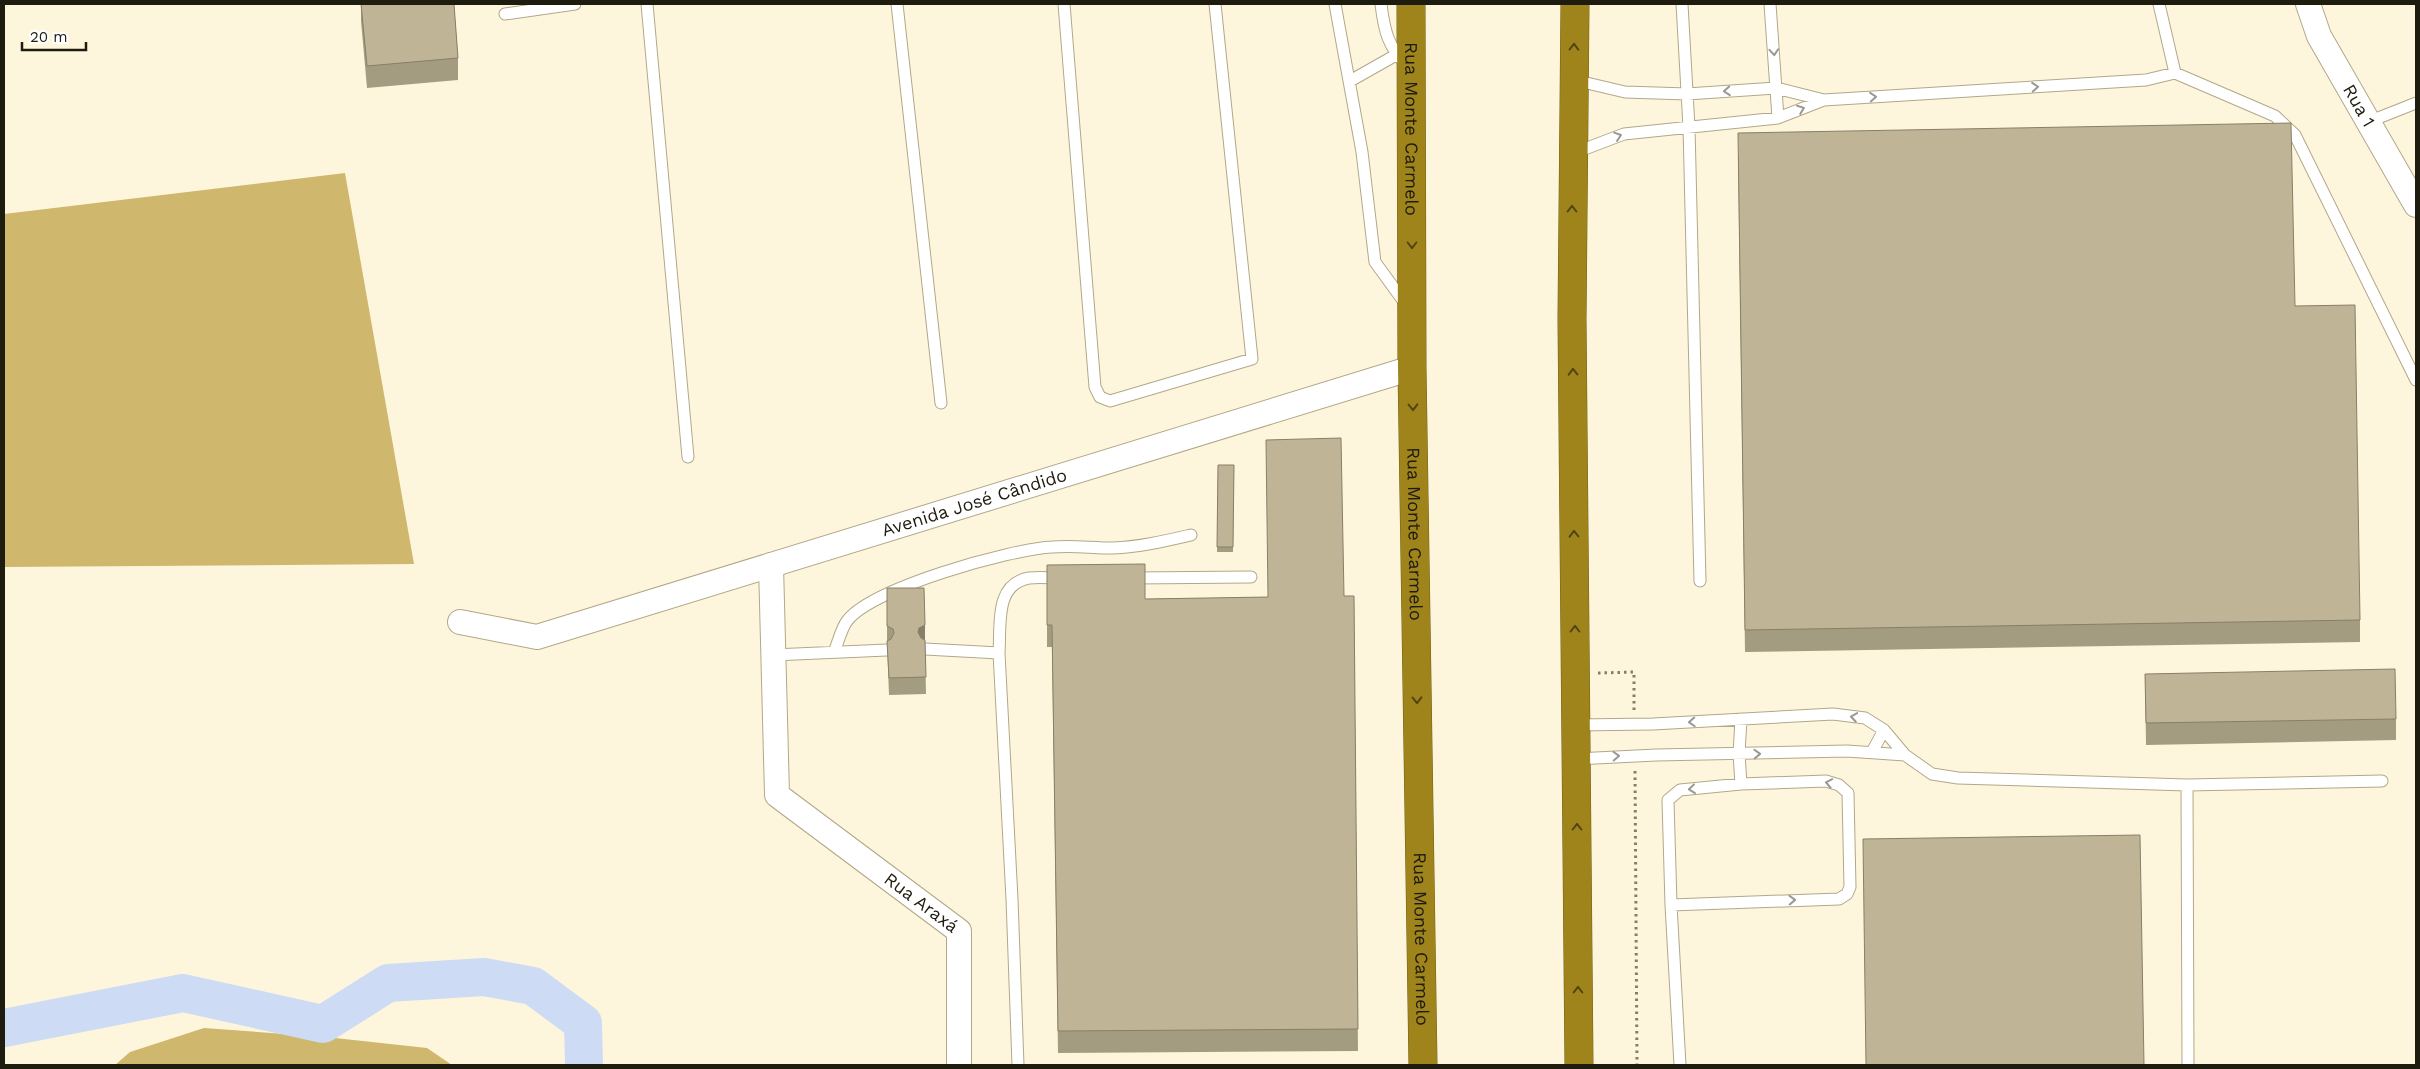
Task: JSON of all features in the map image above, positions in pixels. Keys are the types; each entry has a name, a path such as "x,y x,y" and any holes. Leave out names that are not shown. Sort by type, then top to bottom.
{"highway":[{"name":"Rua Monte Carmelo","path":"1411,4 1404,62 1412,313 1423,1065"},
{"path":"1575,4 1572,153 1579,1065"},
{"path":"1423,1022 1432,1065"},
{"path":"1572,1065 1578,1038"}],"street":[{"name":"Rua 1","path":"2308,4 2319,36 2416,205"},
{"name":"Avenida José Cândido","path":"460,622 538,638 1412,368"},
{"path":"770,565 773,654"},
{"name":"Rua Araxá","path":"773,654 776,795 959,931 959,1065"}],"lane":[{"path":"505,14 575,4"},
{"path":"647,4 688,457"},
{"path":"897,4 941,404"},
{"path":"1064,4 1096,387 1100,397 1110,401 1252,359 1215,4"},
{"path":"1335,4 1350,81 1375,262 1412,313"},
{"path":"1350,81 1404,62 1384,31 1381,4"},
{"path":"1682,4 1689,127 1700,580"},
{"path":"1770,4 1778,118"},
{"path":"2159,4 2175,73"},
{"path":"1574,80 1625,92 1687,94 1776,88 1824,100 2146,80 2175,73 2275,116 2295,134 2416,380"},
{"path":"1572,153 1624,134 1778,118 1824,100"},
{"path":"2368,122 2416,104"},
{"path":"834,652 847,621 865,604 896,588 1016,552 1052,547 1112,548 1144,545 1191,535"},
{"path":"1116,578 1251,577"},
{"path":"1018,1065 1012,899 999,653 1002,599 1007,590 1016,583 1029,578 1077,578"},
{"path":"925,649 999,653"},
{"path":"773,654 886,650"},
{"path":"1576,725 1634,725 1833,714 1865,718 1884,730 1905,755 1932,774 1958,778 2188,785 2382,781"},
{"path":"1741,719 1738,754 1741,784"},
{"path":"1872,752 1884,730"},
{"path":"1576,759 1635,755 1872,752 1905,755"},
{"path":"1671,905 1839,898 1847,894 1850,887 1851,838 1848,793 1839,785 1826,781 1741,784 1680,790 1668,800 1671,905 1680,1065"},
{"path":"2188,785 2188,1065"}],"path":[{"path":"1575,674 1634,672 1634,725"},
{"path":"1635,755 1637,1065"}],"shaded area":[{"path":"345,173 414,564 4,567 4,214"},
{"path":"204,1028 326,1037 427,1048 452,1065 115,1065 130,1052"}],"building":[{"path":"361,4 454,4 458,58 367,66"},
{"path":"2291,123 2295,306 2355,305 2360,620 1745,630 1738,133"},
{"path":"1341,438 1344,596 1354,596 1358,1029 1058,1031 1052,625 1047,625 1047,565 1145,564 1145,599 1268,597 1266,440"},
{"path":"1218,465 1234,465 1233,547 1217,547"},
{"path":"887,588 924,588 925,625 919,628 918,632 921,638 925,640 926,677 889,678 887,641 891,639 894,633 893,629 887,626"},
{"path":"2395,669 2396,719 2146,723 2145,674"},
{"path":"2140,835 2144,1065 1866,1065 1863,839"}],"waterway":[{"path":"4,1028 183,993 323,1024 388,983 484,977 533,986 583,1023 584,1065"}]}
